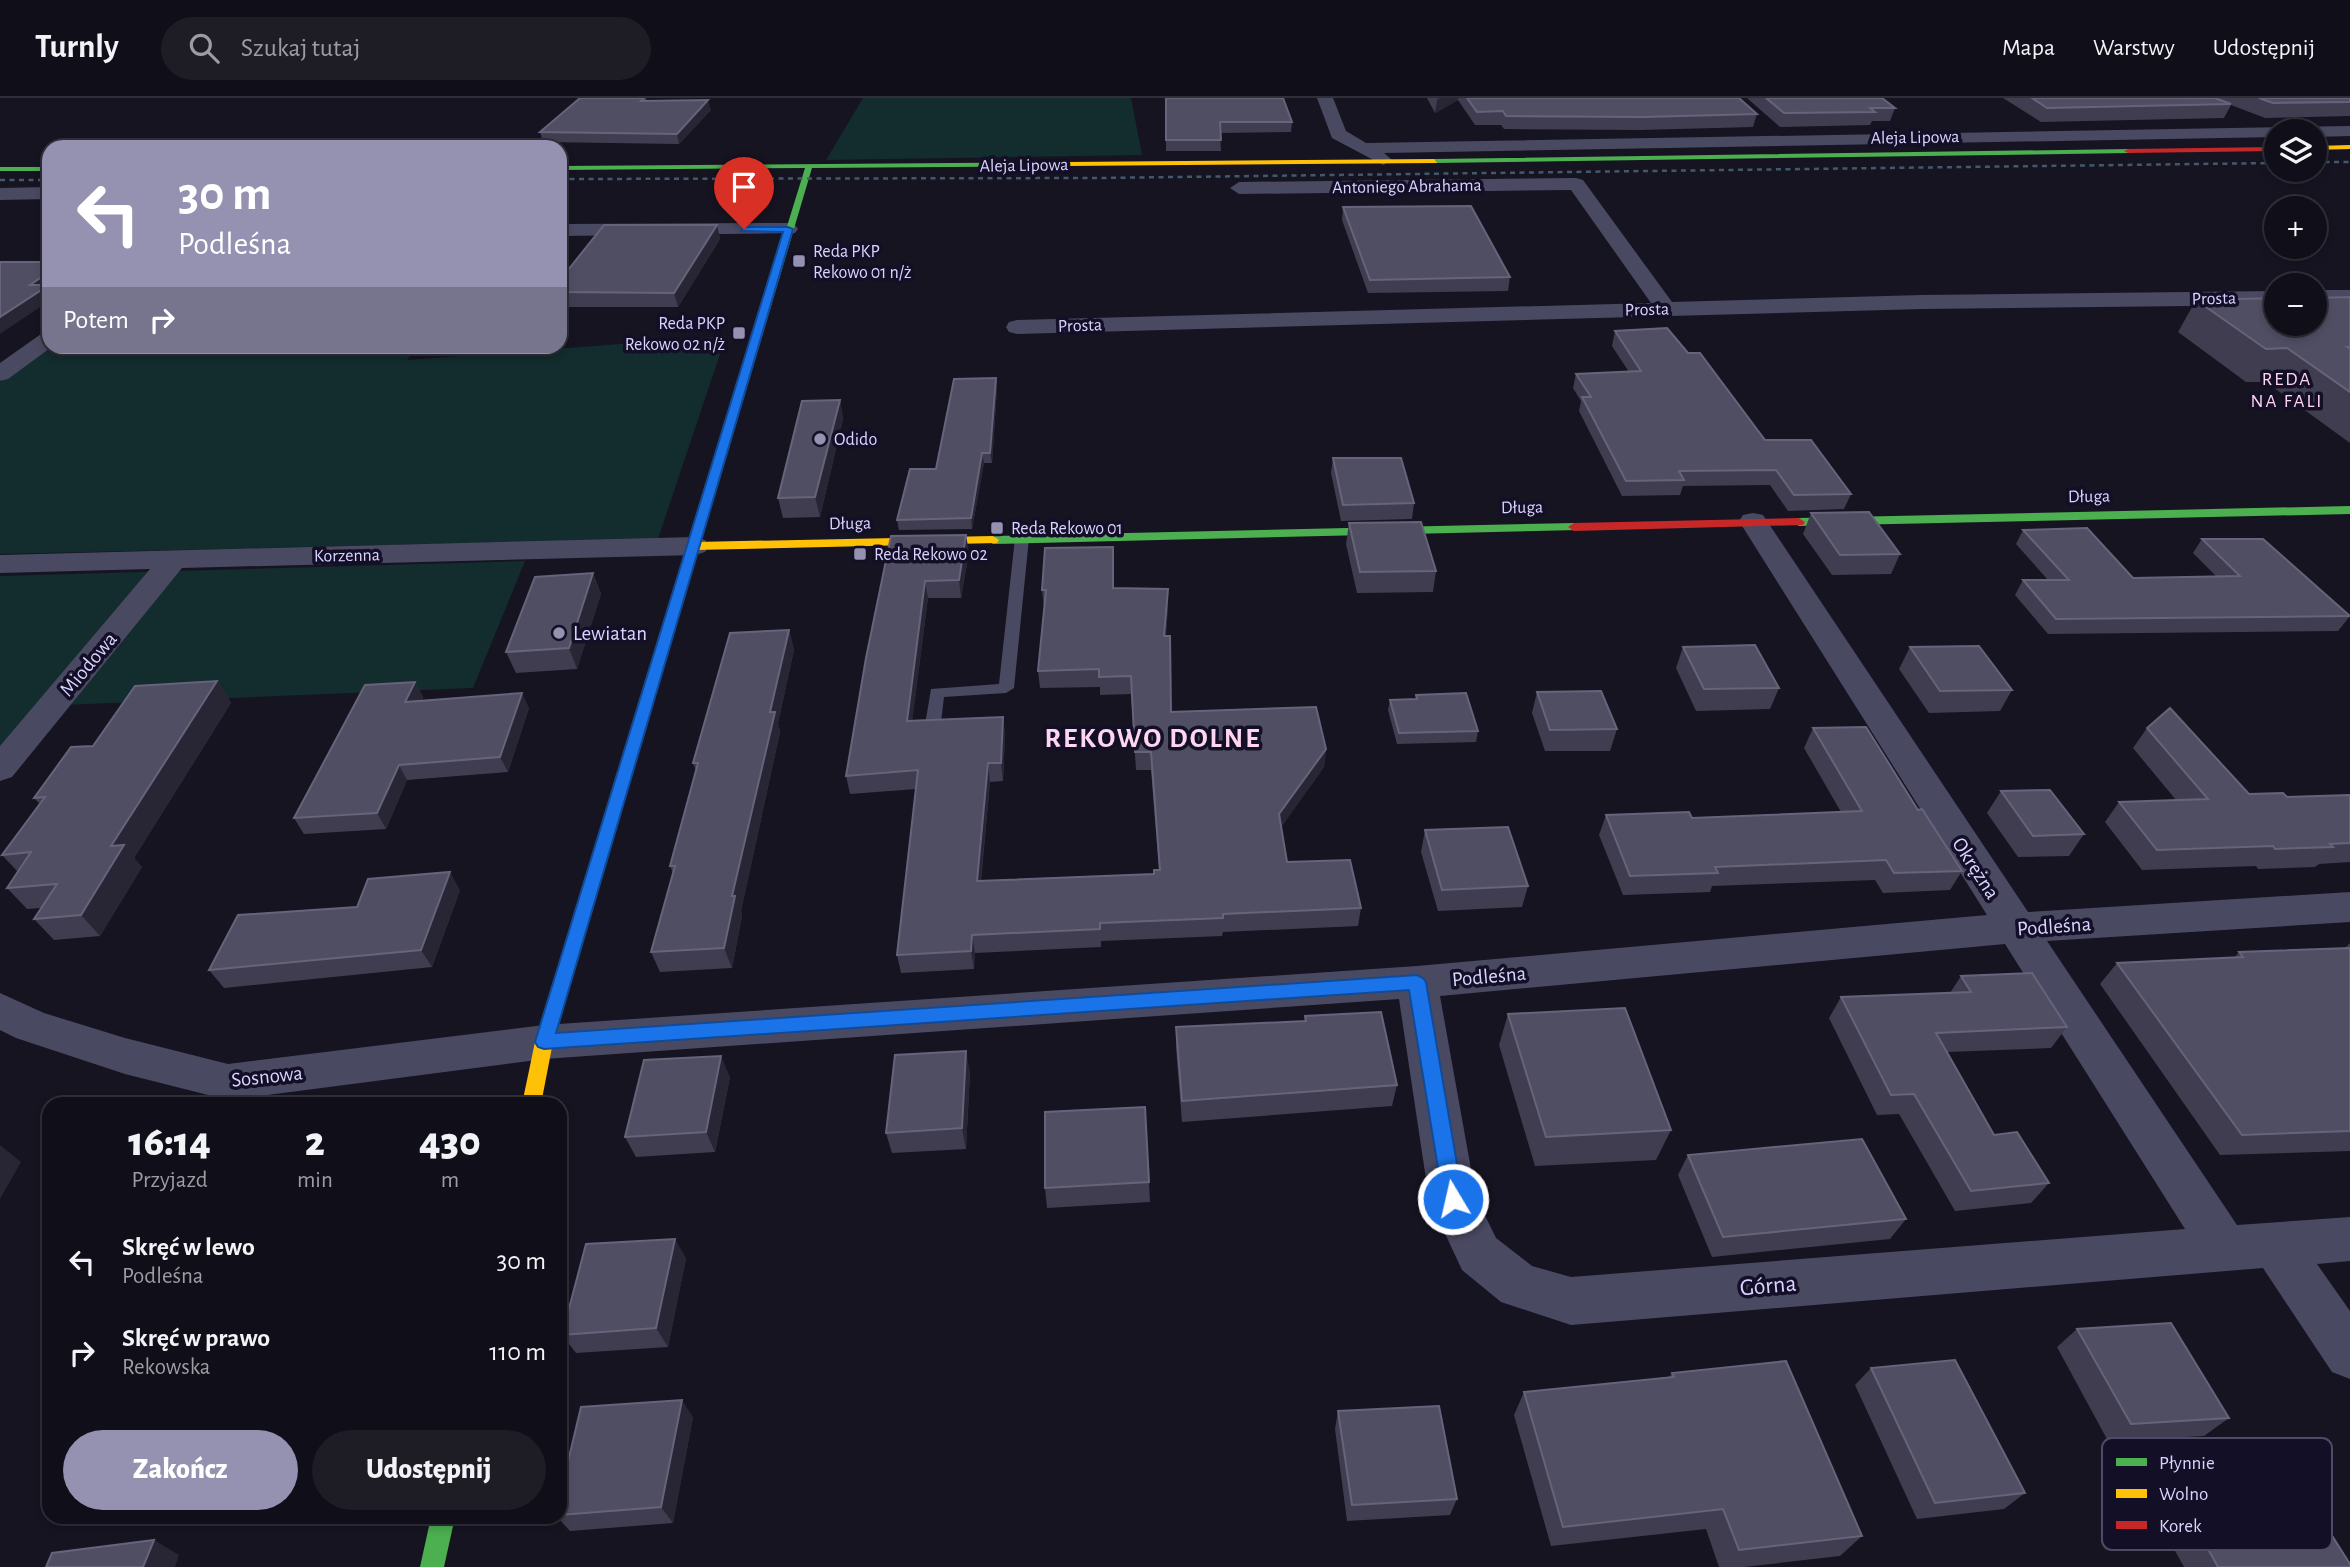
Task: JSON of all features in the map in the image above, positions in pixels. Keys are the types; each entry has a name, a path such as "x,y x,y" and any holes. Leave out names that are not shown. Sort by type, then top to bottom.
{"street":[{"path":"1325,98 1338,134 1386,162"},
{"path":"2237,116 2264,124"},
{"path":"1762,123 1781,140 1823,157"},
{"name":"Aleja Lipowa","path":"567,168 1386,162 1483,152 1781,140 2264,131"},
{"name":"Aleja Lipowa","path":"2327,131 2350,131"},
{"name":"Aleja Lipowa","path":"1362,148 1823,157 2264,149"},
{"path":"532,1097 544,1042 788,229 809,167"},
{"path":"0,169 42,169"},
{"name":"Antoniego Abrahama","path":"1239,188 1576,184 1666,309"},
{"path":"0,194 42,193"},
{"path":"567,230 788,229"},
{"path":"2327,297 2350,297"},
{"name":"Prosta","path":"1017,327 1922,302 2264,298"},
{"path":"0,374 42,344"},
{"name":"Długa","path":"695,546 2350,510"},
{"name":"Okrężna","path":"1753,521 2224,1248"},
{"name":"Korzenna","path":"0,564 695,546"},
{"name":"Miodowa","path":"0,769 174,559"},
{"name":"Podleśna","path":"544,1042 1417,982 2015,928 2350,906"},
{"name":"Górna","path":"1417,982 1453,1199 1479,1254 1518,1285 1571,1301 2350,1239"},
{"name":"Sosnowa","path":"0,1010 31,1026 125,1056 228,1082 544,1042"},
{"path":"2275,1245 2350,1354"},
{"path":"432,1567 441,1524"}],"lane":[{"path":"932,731 937,692 1006,688 1022,538"}],"green space":[{"path":"863,98 1131,98 1142,155 826,160"},
{"path":"726,336 658,539 0,554 0,382 42,351 42,354 412,354 407,360 487,354 567,354 567,348"},
{"path":"525,561 473,688 40,706 0,755 0,576"}],"building":[{"path":"580,98 708,100 677,134 540,132"},
{"path":"1166,98 1283,98 1292,122 1220,122 1221,140 1166,140"},
{"path":"1467,98 1739,98 1757,114 1506,116 1503,111 1477,112"},
{"path":"1766,98 1882,98 1895,108 1870,108 1875,112 1784,113"},
{"path":"2032,98 2215,98 2231,104 2047,108"},
{"path":"2259,98 2350,98 2350,102 2273,103"},
{"path":"1471,206 1510,277 1370,280 1343,207"},
{"path":"604,225 717,225 674,293 567,292 567,271"},
{"path":"0,262 42,262 42,277 30,285 42,285 42,290 0,317"},
{"path":"2350,297 2350,347 2347,347 2350,349 2350,392 2287,348 2266,349 2196,300 2264,298 2264,336 2327,336 2327,298"},
{"path":"1667,328 1688,353 1700,353 1765,440 1811,440 1851,494 1794,495 1776,470 1679,471 1684,480 1626,481 1582,397 1591,397 1576,374 1641,371 1615,331"},
{"path":"996,378 990,453 982,453 971,518 897,520 910,469 936,469 954,379"},
{"path":"840,400 815,497 778,498 802,401"},
{"path":"1333,458 1401,458 1414,503 1343,505"},
{"path":"1869,512 1900,554 1840,555 1811,513"},
{"path":"1421,522 1436,571 1360,572 1349,523"},
{"path":"2087,528 2133,578 2240,576 2202,539 2263,539 2350,616 2056,619 2023,580 2069,580 2023,530"},
{"path":"966,535 959,580 925,581 907,721 1003,717 1001,763 988,763 977,881 1154,874 1154,870 1160,870 1151,752 1135,752 1131,676 1099,677 1099,669 1038,671 1046,590 1042,590 1045,548 1113,547 1113,588 1168,589 1164,636 1170,636 1171,712 1316,707 1326,749 1279,814 1287,862 1350,860 1361,908 1223,914 1223,918 1100,923 1100,929 972,935 971,951 897,955 918,770 846,776 891,536"},
{"path":"593,573 569,648 506,652 535,577"},
{"path":"789,630 770,712 775,712 732,896 735,896 724,948 651,952 675,866 670,866 698,763 693,763 730,633"},
{"path":"1755,645 1779,688 1704,689 1683,647"},
{"path":"1979,646 2012,690 1940,691 1910,647"},
{"path":"217,681 111,846 124,845 81,915 34,919 57,884 7,888 31,852 2,855 45,797 34,798 71,747 93,746 135,686"},
{"path":"415,682 405,702 522,693 500,757 399,765 377,813 294,818 365,685"},
{"path":"1601,691 1617,729 1550,730 1537,692"},
{"path":"1466,693 1478,731 1399,733 1390,700 1417,699 1416,695"},
{"path":"2170,708 2249,794 2283,793 2287,797 2350,795 2350,843 2330,844 2333,847 2157,850 2119,802 2208,799 2147,728"},
{"path":"1866,727 1918,810 1922,809 1962,871 1894,873 1886,860 1715,867 1718,873 1630,876 1606,815 1689,812 1692,818 1862,811 1813,728"},
{"path":"2050,790 2084,834 2033,836 2001,791"},
{"path":"1508,827 1528,886 1442,890 1425,830"},
{"path":"450,872 421,950 209,970 238,915 357,907 368,879"},
{"path":"2350,948 2350,1131 2242,1135 2117,963 2243,957 2239,952"},
{"path":"2032,973 2067,1027 1936,1033 1994,1135 2017,1132 2049,1183 1971,1191 1914,1094 1891,1095 1841,997 1971,992 1961,976"},
{"path":"1625,1008 1671,1130 1546,1137 1508,1014"},
{"path":"1381,1012 1397,1085 1182,1101 1176,1027 1306,1021 1305,1016"},
{"path":"966,1051 962,1128 886,1133 895,1055"},
{"path":"721,1056 706,1132 625,1137 644,1060"},
{"path":"1145,1107 1149,1182 1045,1188 1045,1112"},
{"path":"1862,1139 1906,1219 1723,1237 1688,1155"},
{"path":"675,1239 656,1328 567,1335 567,1316 586,1244"},
{"path":"2171,1323 2229,1418 2131,1424 2077,1329"},
{"path":"1955,1360 2025,1493 1935,1503 1871,1368"},
{"path":"1786,1361 1862,1536 1739,1550 1723,1509 1563,1527 1524,1392 1674,1377 1672,1373"},
{"path":"682,1400 661,1507 567,1514 567,1466 581,1407"},
{"path":"1439,1406 1457,1499 1352,1505 1338,1411"},
{"path":"2332,1536 2350,1564 2350,1567 2218,1567 2209,1550 2332,1550"},
{"path":"154,1540 143,1567 46,1567 52,1553"}],"railway":[{"path":"2327,162 2350,162"},
{"path":"567,179 1098,178 2264,163"},
{"path":"0,180 42,180"}],"traffic: fast":[{"path":"1434,161 2128,151"},
{"path":"567,168 1067,164"},
{"path":"631,754 809,167"},
{"path":"0,169 42,169"},
{"path":"1799,522 2350,510"},
{"path":"993,540 1574,527"},
{"path":"432,1567 441,1524"}],"traffic: slow":[{"path":"2327,148 2350,147"},
{"path":"1067,164 1434,161"},
{"path":"695,546 993,540"},
{"path":"532,1097 544,1042 631,754"}],"traffic: jam":[{"path":"2128,151 2264,149"},
{"path":"1574,527 1799,522"}],"place":[{"name":"Reda PKP Rekowo 01 n/ż","path":"799,261"},
{"name":"Reda PKP Rekowo 02 n/ż","path":"739,333"},
{"name":"Odido","path":"820,439"},
{"name":"Reda Rekowo 01","path":"997,528"},
{"name":"Reda Rekowo 02","path":"860,554"},
{"name":"Lewiatan","path":"559,633"}],"district":[{"name":"REDA NA FALI","path":"2287,389"},
{"name":"REKOWO DOLNE","path":"1153,737"}],"route":[{"path":"744,229 788,229 544,1042 1417,982 1453,1199"}]}
